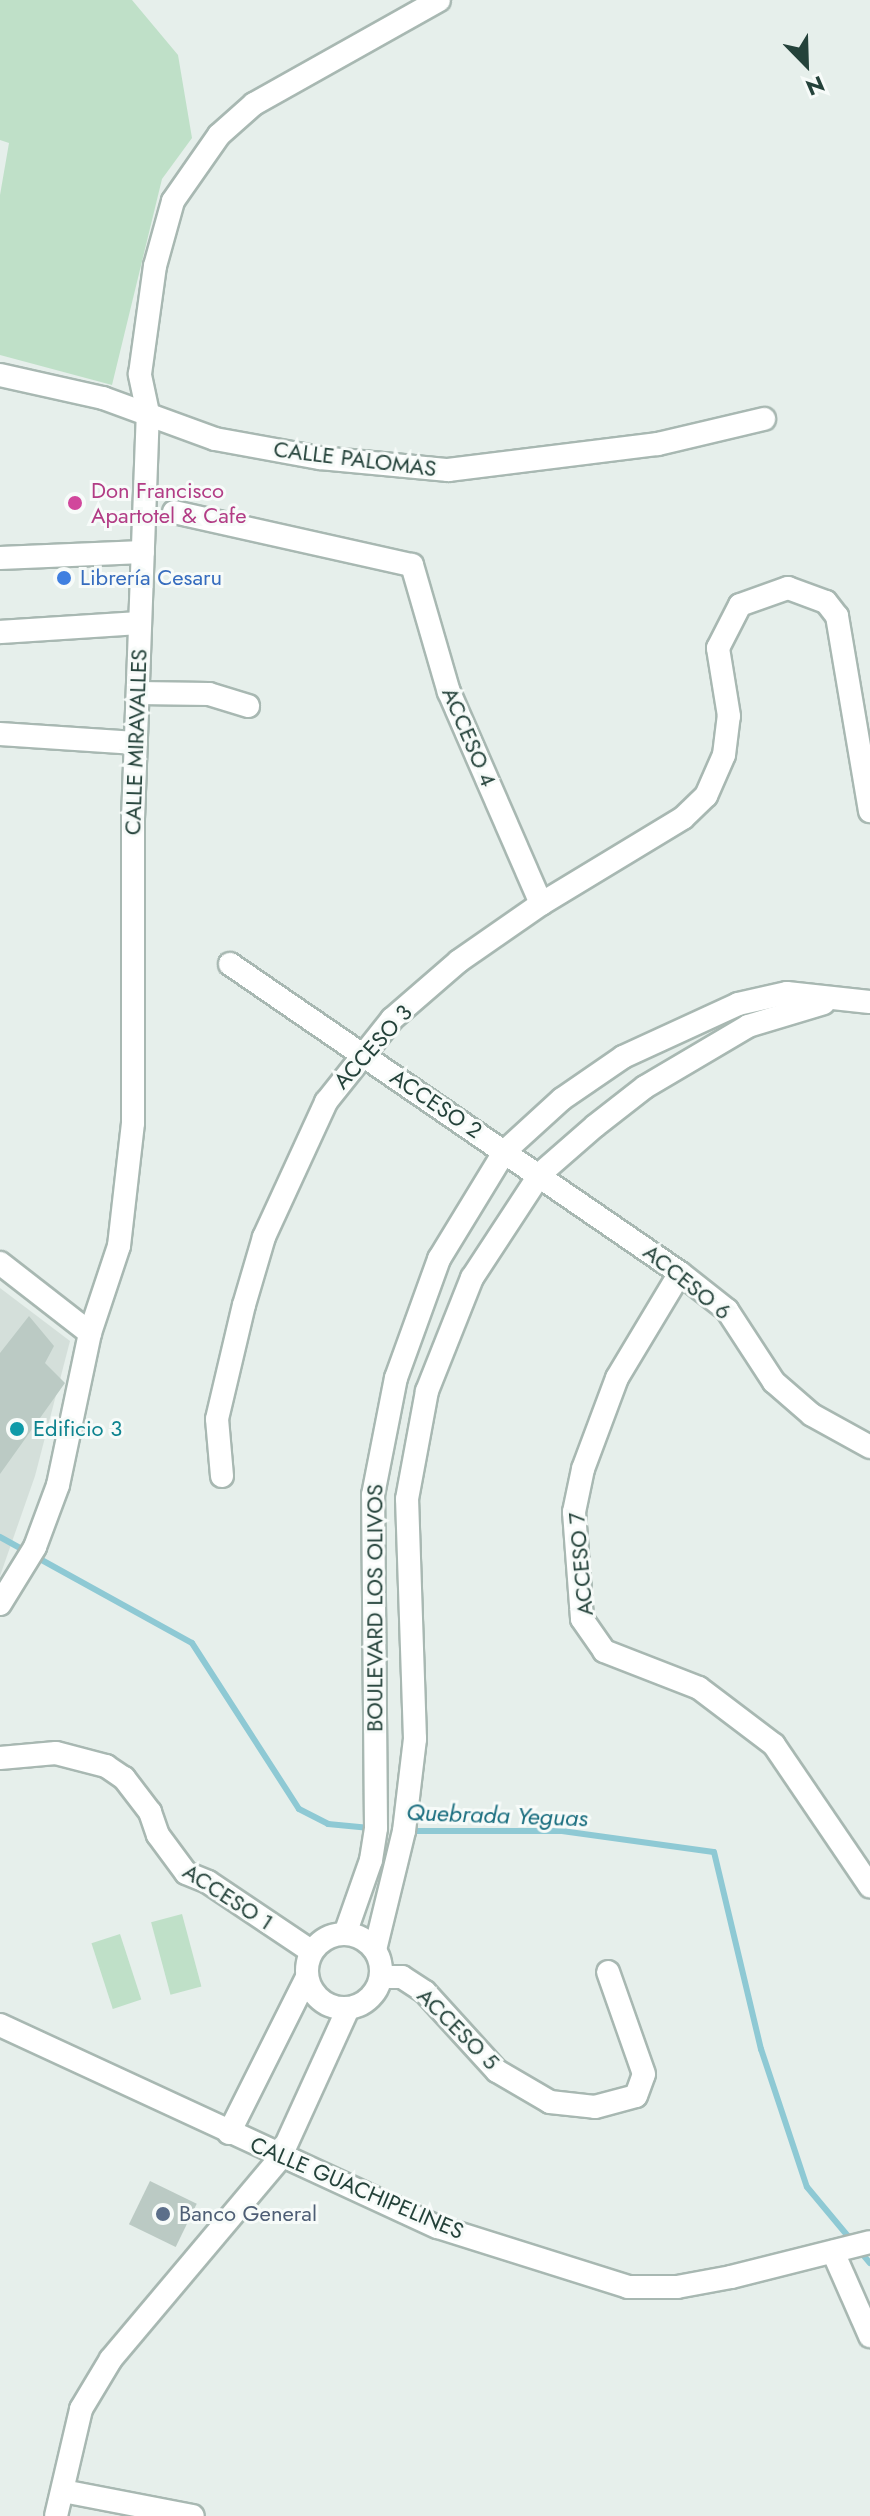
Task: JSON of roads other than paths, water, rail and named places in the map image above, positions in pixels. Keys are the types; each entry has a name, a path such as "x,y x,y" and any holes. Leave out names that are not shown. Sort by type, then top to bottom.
{"street":[{"name":"CALLE MIRAVALLES","path":"0,1604 35,1547 58,1485 90,1333 119,1246 133,1123 136,743 148,413 140,374 155,266 173,201 211,146 254,104 439,0"},
{"name":"CALLE PALOMAS","path":"0,375 148,413 215,439 320,458 448,470 658,444 764,419"},
{"name":"ACCESO 4","path":"174,512 412,565 449,692 541,904"},
{"path":"0,558 143,552"},
{"name":"ACCESO 3","path":"222,1476 217,1419 264,1237 326,1102 361,1053 459,961 541,904 683,818 706,796 724,755 729,716 718,664 728,621 740,605 788,588 826,602 837,616 870,811"},
{"path":"0,632 140,623"},
{"path":"138,693 209,694 248,706"},
{"path":"0,734 136,743"},
{"name":"ACCESO 2","path":"230,964 522,1162"},
{"name":"BOULEVARD LOS OLIVOS","path":"345,1934 371,1860 376,1828 373,1495 396,1378 439,1259 522,1162 562,1099 623,1057 692,1023 787,993 832,1001 870,1002"},
{"name":"BOULEVARD LOS OLIVOS","path":"375,1950 404,1831 415,1739 407,1499 414,1454 441,1351 522,1162 748,1026 832,1001"},
{"name":"ACCESO 6","path":"522,1162 680,1273 727,1310 774,1382 812,1415 870,1447"},
{"path":"0,1263 90,1333"},
{"name":"ACCESO 7","path":"680,1273 617,1378 583,1469 574,1512 582,1619 604,1651 699,1688 774,1745 870,1886"},
{"path":"375,1542 411,1550"},
{"name":"ACCESO 1","path":"0,1758 56,1753 106,1766 124,1778 150,1812 158,1835 186,1873 208,1882 312,1952"},
{"path":"56,2516 81,2409 111,2359 280,2158 348,2009 375,1992 381,1977 375,1950 345,1934 326,1939 312,1952 307,1977 229,2133"},
{"name":"ACCESO 5","path":"381,1977 402,1977 425,1992 497,2071 550,2102 577,2107 616,2105 636,2096 644,2074 608,1972"},
{"path":"307,1977 319,2000 348,2009"},
{"name":"CALLE GUACHIPELINES","path":"0,2025 280,2158 438,2227 628,2287 677,2287 869,2242"},
{"path":"838,2251 870,2336"},
{"path":"63,2491 193,2516"}],"waterway":[{"name":"Quebrada Yeguas","path":"0,1537 192,1643 299,1809 328,1824 370,1828"},
{"name":"Quebrada Yeguas","path":"409,1831 562,1831 714,1852 761,2049 807,2187 852,2241"},
{"name":"Quebrada Yeguas","path":"859,2250 870,2263"}],"place":[{"name":"Don Francisco Apartotel & Cafe","path":"75,503"},
{"name":"Librería Cesaru","path":"64,578"},
{"name":"Edificio 3","path":"17,1429"},
{"name":"Banco General","path":"163,2214"}]}
